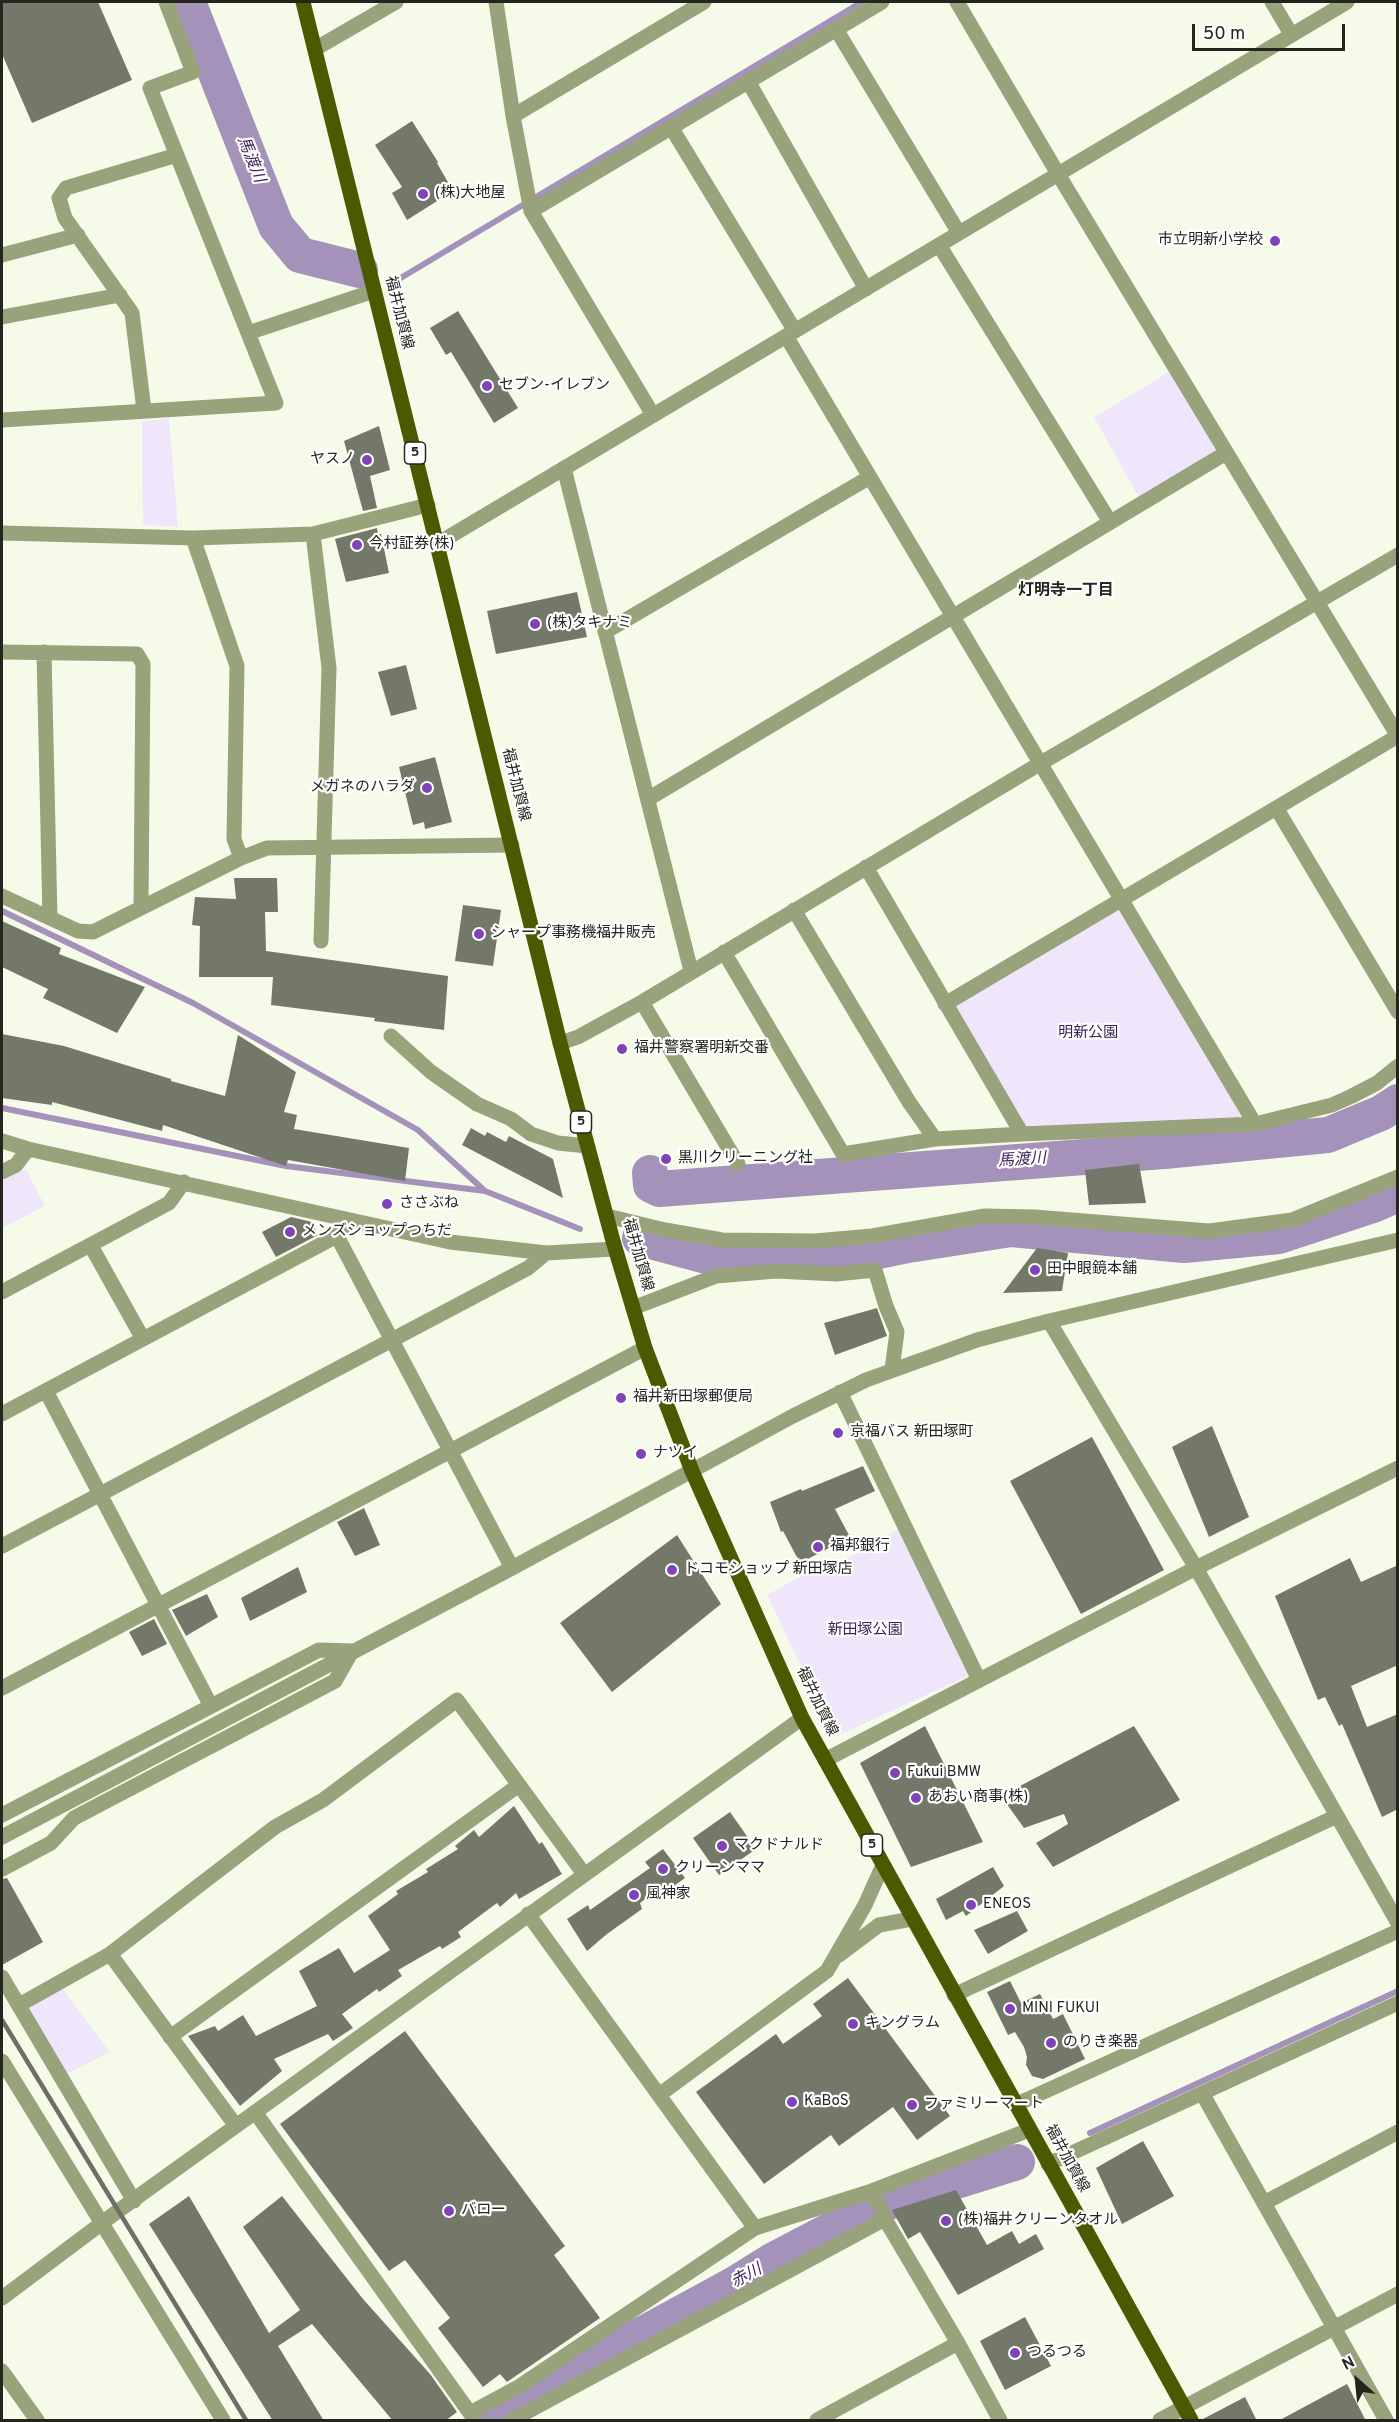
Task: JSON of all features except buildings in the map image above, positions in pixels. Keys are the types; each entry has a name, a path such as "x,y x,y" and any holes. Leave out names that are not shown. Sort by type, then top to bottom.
{"main road":[{"name":"福井加賀線","path":"303,2 560,1043 614,1245 645,1347 692,1471 802,1718 1187,2414"}],"street":[{"path":"2,420 276,403 150,88 193,72 166,2"},
{"path":"315,49 396,2"},
{"path":"496,2 513,116 531,211 653,415"},
{"path":"513,116 704,2"},
{"path":"531,211 882,2"},
{"path":"945,1004 1398,736 1058,174 957,2"},
{"path":"1272,2 1291,34"},
{"path":"437,544 1347,2"},
{"path":"836,29 959,233"},
{"path":"748,81 866,289"},
{"path":"671,128 870,477 1255,1124"},
{"path":"144,410 132,314 65,218 59,198 66,188 177,155"},
{"path":"2,255 78,235"},
{"path":"939,245 1110,522"},
{"path":"248,333 374,291"},
{"path":"2,317 120,295"},
{"path":"648,799 1226,453"},
{"path":"564,468 691,971"},
{"path":"605,632 870,477"},
{"path":"2,533 193,538 313,534 428,505"},
{"path":"313,534 329,668 321,941"},
{"path":"193,538 237,666 234,839 241,858"},
{"path":"560,1043 578,1037 642,1002 1041,763 1398,555"},
{"path":"2,652 137,654 143,664 141,908"},
{"path":"44,652 50,918"},
{"path":"1277,809 1398,1012"},
{"path":"2,896 78,931 93,932 241,858 267,848 512,845"},
{"path":"866,867 1022,1134"},
{"path":"794,910 909,1102 935,1139"},
{"path":"724,952 843,1154 935,1139 1255,1124 1332,1105 1377,1083 1398,1066"},
{"path":"642,1002 738,1164"},
{"path":"391,1036 431,1072 477,1104 511,1119 531,1134 558,1143 587,1146"},
{"path":"2,1141 28,1149 450,1242 546,1253 614,1245"},
{"path":"2,1173 16,1165 28,1149"},
{"path":"608,1221 722,1240 815,1241 861,1237 985,1216 1034,1217 1209,1231 1292,1220 1398,1177"},
{"path":"2,1292 170,1203 184,1182"},
{"path":"2,1414 337,1236 348,1220"},
{"path":"1379,1244 1398,1230"},
{"path":"337,1236 512,1568"},
{"path":"2,1837 840,1392 892,1370 977,1340 1049,1321 1398,1240"},
{"path":"91,1246 142,1339"},
{"path":"2,1546 528,1268 546,1253"},
{"path":"633,1308 716,1276 776,1271 836,1274 876,1270 886,1306 897,1332 892,1370"},
{"path":"1049,1321 1196,1568 1398,1923"},
{"path":"2,1688 645,1347"},
{"path":"46,1391 211,1706"},
{"path":"840,1392 979,1680"},
{"path":"825,1760 1196,1568 1398,1468"},
{"path":"2,1815 319,1650 352,1651"},
{"path":"2,1869 51,1843 74,1818 335,1681 352,1651"},
{"path":"19,2005 110,1954 275,1827 323,1800 458,1700 584,1874"},
{"path":"4,2291 134,2201 802,1718"},
{"path":"170,2037 519,1785"},
{"path":"954,1995 1337,1816"},
{"path":"659,2095 827,1971 865,1905 883,1865"},
{"path":"528,1914 755,2228"},
{"path":"834,1958 879,1925 912,1919"},
{"path":"1015,2105 1398,1931"},
{"path":"110,1954 236,2126"},
{"path":"2,1977 134,2201"},
{"path":"1048,2164 1398,2003"},
{"path":"2,2061 223,2421"},
{"path":"1202,2093 1386,2421"},
{"path":"255,2112 472,2417 755,2228 869,2192 1029,2130"},
{"path":"1264,2203 1398,2132"},
{"path":"869,2192 879,2205 958,2343 1000,2421"},
{"path":"512,2421 885,2219"},
{"path":"1160,2421 1187,2414 1334,2327 1398,2294"},
{"path":"817,2421 958,2343"},
{"path":"2,2372 38,2421"}],"green space":[{"path":"1169,372 1226,453 1142,503 1094,417"},
{"path":"169,418 178,527 143,525 142,422"},
{"name":"明新公園","path":"1122,900 1255,1124 1022,1134 945,1004"},
{"path":"26,1169 45,1206 2,1228 2,1181"},
{"name":"新田塚公園","path":"899,1529 968,1676 835,1737 767,1595 807,1573 854,1555"},
{"path":"58,1983 110,2052 61,2077 19,2005"}],"waterway":[{"name":"馬渡川","path":"188,2 276,226 300,255 360,270"},
{"path":"399,279 862,2"},
{"path":"2,911 193,1003 418,1130 485,1191 580,1229"},
{"name":"馬渡川","path":"650,1173 651,1185 659,1189 1164,1151 1328,1135 1381,1113 1398,1102"},
{"path":"2,1108 286,1166 485,1191"},
{"path":"640,1238 703,1255 836,1260 908,1245 1011,1229 1184,1245 1279,1236 1373,1205 1398,1194"},
{"path":"1090,2133 1398,1991"},
{"name":"赤川","path":"489,2418 735,2284 772,2261 879,2205 1017,2162"}],"railway":[{"path":"2,2020 246,2420"}],"place":[{"name":"(株)大地屋","path":"423,194"},
{"name":"市立明新小学校","path":"1275,241"},
{"name":"セブン-イレブン","path":"487,386"},
{"name":"ヤスノ","path":"367,460"},
{"name":"今村証券(株)","path":"357,545"},
{"name":"(株)タキナミ","path":"535,624"},
{"name":"メガネのハラダ","path":"427,788"},
{"name":"シャープ事務機福井販売","path":"479,934"},
{"name":"福井警察署明新交番","path":"622,1049"},
{"name":"黒川クリーニング社","path":"666,1159"},
{"name":"ささぶね","path":"387,1204"},
{"name":"メンズショップつちだ","path":"290,1232"},
{"name":"田中眼鏡本舗","path":"1035,1270"},
{"name":"福井新田塚郵便局","path":"621,1398"},
{"name":"京福バス 新田塚町","path":"838,1433"},
{"name":"ナツイ","path":"641,1454"},
{"name":"福邦銀行","path":"818,1547"},
{"name":"ドコモショップ 新田塚店","path":"672,1570"},
{"name":"Fukui BMW","path":"895,1773"},
{"name":"あおい商事(株)","path":"916,1798"},
{"name":"マクドナルド","path":"722,1846"},
{"name":"クリーンママ","path":"663,1869"},
{"name":"風神家","path":"634,1895"},
{"name":"ENEOS","path":"971,1905"},
{"name":"MINI FUKUI","path":"1010,2009"},
{"name":"キングラム","path":"853,2024"},
{"name":"のりき楽器","path":"1051,2043"},
{"name":"KaBoS","path":"792,2102"},
{"name":"ファミリーマート","path":"912,2105"},
{"name":"バロー","path":"449,2211"},
{"name":"(株)福井クリーンタオル","path":"946,2221"},
{"name":"つるつる","path":"1015,2353"}],"district":[{"name":"灯明寺一丁目","path":"1066,592"}]}
